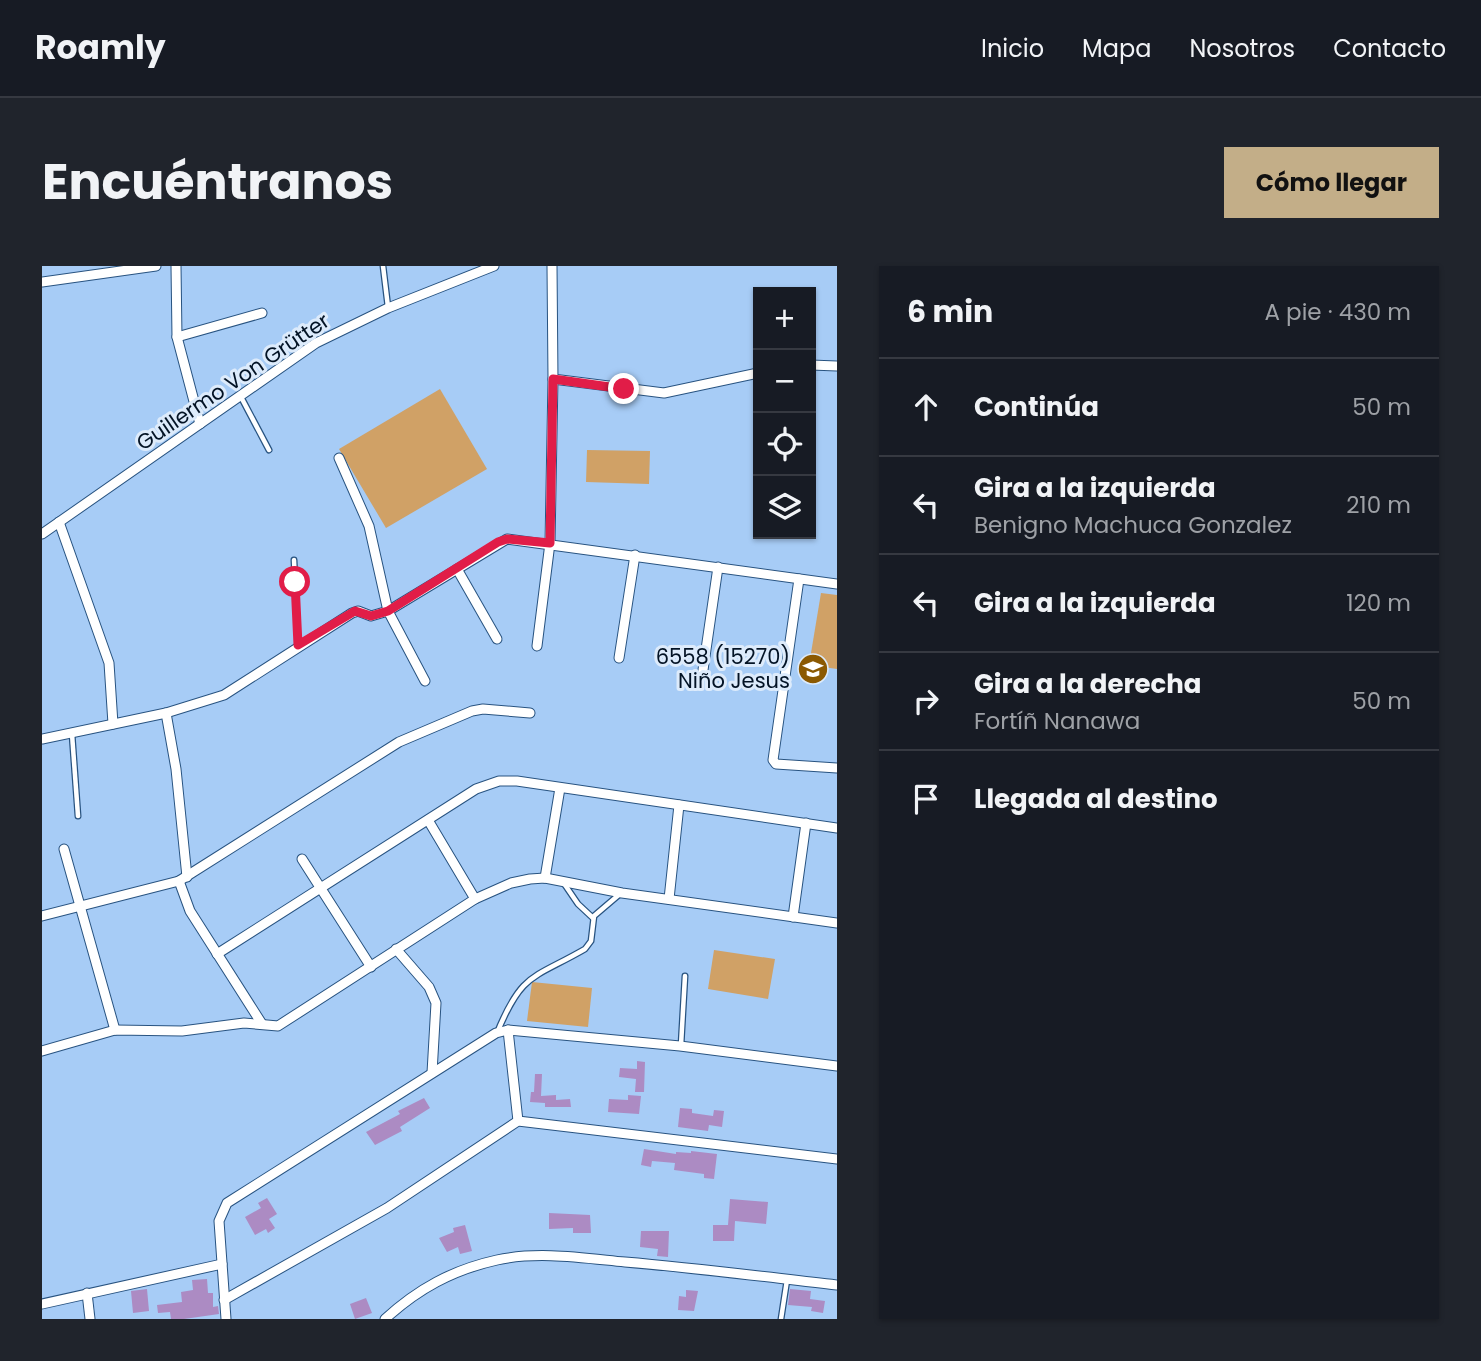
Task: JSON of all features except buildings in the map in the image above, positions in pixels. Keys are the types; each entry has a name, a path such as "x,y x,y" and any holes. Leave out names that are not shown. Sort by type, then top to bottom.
{"street":[{"path":"42,282 156,266"},
{"path":"176,266 177,337 200,424"},
{"name":"Guillermo Von Grütter","path":"42,534 316,343 388,308 494,266"},
{"path":"537,646 550,543 552,266"},
{"path":"177,337 262,313"},
{"path":"816,365 837,366"},
{"path":"553,379 664,393 753,374"},
{"path":"339,458 369,526 388,611 425,681"},
{"path":"59,523 109,663 113,724"},
{"path":"42,739 166,713 224,695 298,645 355,611 371,616 388,611 507,539 837,584"},
{"path":"619,658 635,555"},
{"path":"703,670 718,567"},
{"path":"457,569 496,639"},
{"path":"800,579 773,760 776,764 837,768"},
{"path":"42,916 183,879 399,741 472,711 483,709 530,713"},
{"path":"166,713 176,769 183,879 190,911 262,1024"},
{"path":"217,954 476,789 499,781 837,828"},
{"path":"545,878 560,788"},
{"path":"669,899 679,805"},
{"path":"428,820 475,899"},
{"path":"793,917 806,823"},
{"path":"64,849 115,1030"},
{"path":"302,859 370,967"},
{"path":"42,1051 115,1030 182,1031 223,1024 278,1026 475,899 511,883 545,878 622,892 837,923"},
{"path":"396,949 429,987 436,1003 432,1073"},
{"path":"508,1030 518,1121"},
{"path":"226,1319 219,1221 227,1202 496,1034 508,1030 680,1046 837,1066"},
{"path":"225,1300 387,1209 518,1121 837,1159"},
{"path":"385,1319 413,1294 441,1278 498,1260 529,1257 573,1257 837,1285"},
{"path":"42,1304 222,1264"},
{"path":"87,1293 90,1319"}],"lane":[{"path":"383,266 388,308"},
{"path":"240,396 269,450"},
{"path":"294,560 298,645"},
{"path":"72,733 78,816"},
{"path":"563,881 578,904 594,919"},
{"path":"496,1034 516,993 530,978 589,945 594,919 600,909 622,892"},
{"path":"680,1046 685,976"},
{"path":"781,1319 787,1280"}],"shaded area":[{"path":"440,389 487,469 386,528 339,449"},
{"path":"587,450 650,451 649,484 586,482"},
{"path":"821,593 837,595 837,669 809,665"},
{"path":"714,950 775,959 768,999 708,989"},
{"path":"532,982 592,988 588,1027 527,1021"}],"place":[{"name":"6558 (15270) Niño Jesus","path":"813,669"}],"route":[{"path":"295,582 298,645 355,611 371,616 388,611 498,542 507,539 550,543 553,379 624,389"}]}
